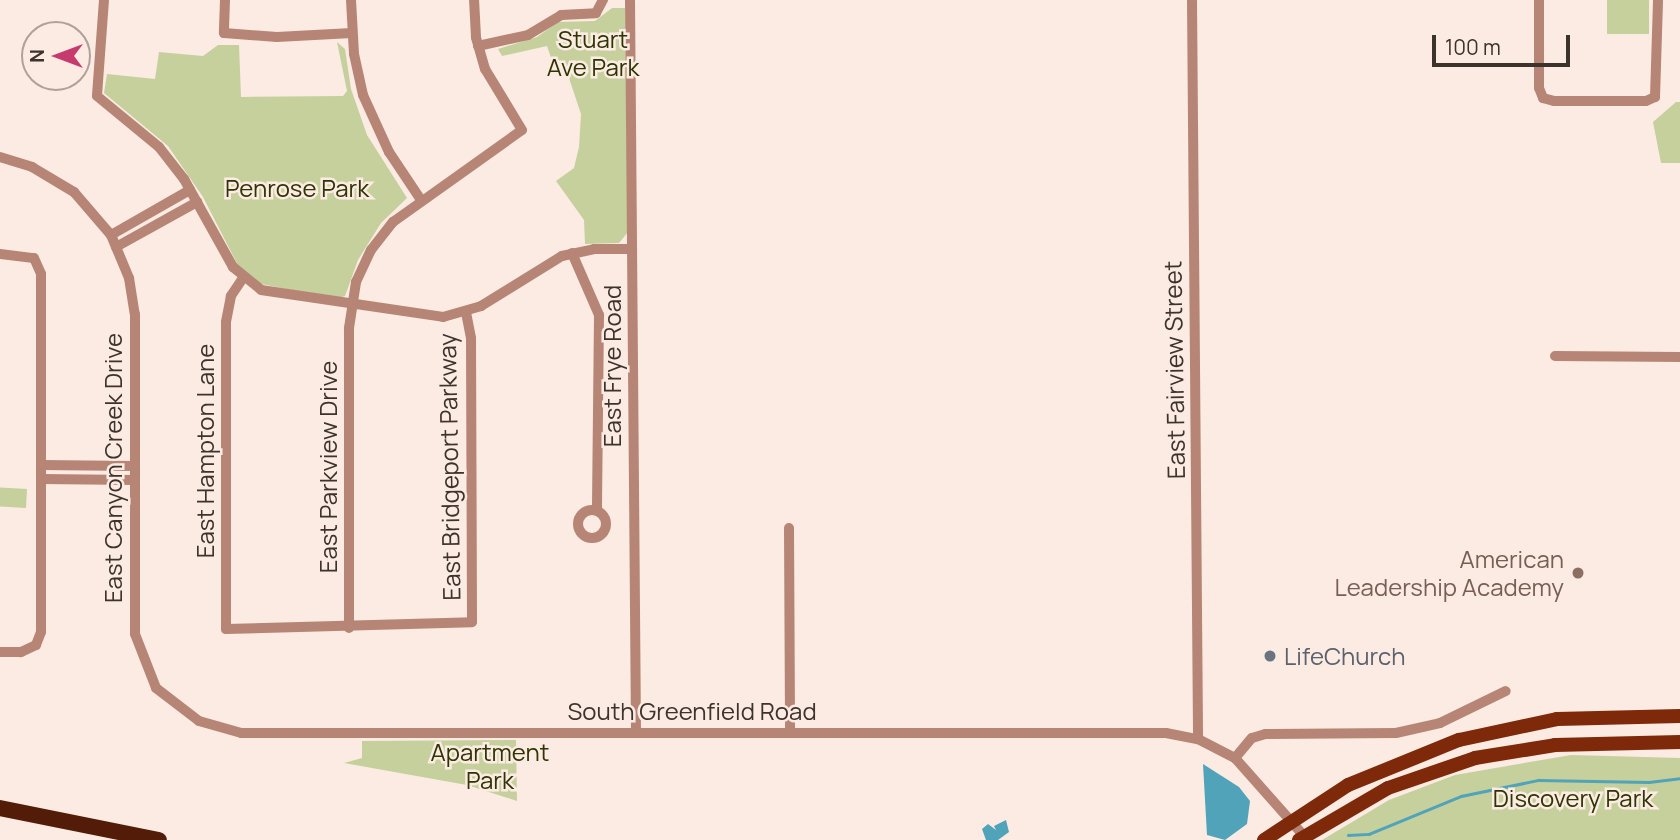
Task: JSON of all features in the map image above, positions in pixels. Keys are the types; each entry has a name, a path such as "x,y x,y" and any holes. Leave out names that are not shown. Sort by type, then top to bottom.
{"highway":[{"path":"0,808 159,840"}],"main road":[{"path":"1264,840 1292,818 1372,773 1459,740 1557,719 1680,716"},
{"path":"1302,838 1388,788 1475,758 1555,745 1680,742"}],"street":[{"path":"104,0 97,96 145,133 190,190 243,278 271,293 426,317 466,312 542,266 572,253 632,249"},
{"path":"225,0 224,33 277,37 352,33"},
{"path":"351,0 352,33 370,115 421,200"},
{"path":"350,306 371,250 393,222 522,130 489,79 478,46 474,0"},
{"name":"East Frye Road","path":"630,0 636,732"},
{"name":"East Fairview Street","path":"1192,0 1198,739"},
{"path":"1539,0 1543,98 1646,101 1655,97 1658,0"},
{"path":"478,46 528,35 561,15 602,5"},
{"path":"0,157 32,166 62,183 111,235 190,190"},
{"path":"116,247 197,202"},
{"name":"East Canyon Creek Drive","path":"111,235 130,278 135,314 135,634 156,688"},
{"path":"572,253 599,315 597,510"},
{"path":"0,254 34,258 41,274 41,632 33,648 0,652"},
{"name":"East Hampton Lane","path":"243,278 231,296 226,322 226,629 349,628"},
{"name":"East Parkview Drive","path":"349,628 350,306"},
{"name":"East Bridgeport Parkway","path":"349,628 472,622 471,338 466,312"},
{"path":"1555,356 1680,356"},
{"path":"41,466 134,466"},
{"path":"41,480 134,480"},
{"path":"789,528 790,733"},
{"name":"South Greenfield Road","path":"156,688 199,721 241,733 1145,733 1198,739 1236,758 1292,818 1302,838"},
{"path":"1236,758 1252,738 1265,734 1396,733 1440,723 1506,691"}],"green space":[{"path":"1607,0 1649,0 1649,34 1607,34"},
{"name":"Stuart Ave Park","path":"612,8 625,8 628,232 619,243 585,244 584,220 556,181 574,168 579,147 581,114 568,75 556,72 547,46 502,56 498,49 537,37 558,22 595,21"},
{"name":"Penrose Park","path":"337,42 345,49 351,89 367,135 407,198 381,223 358,260 345,296 336,299 246,281 203,197 168,146 104,93 107,74 155,79 159,52 203,56 218,45 239,45 241,97 343,96 347,91"},
{"path":"1676,102 1680,102 1680,163 1661,163 1653,122"},
{"path":"0,488 27,489 26,508 0,507"},
{"name":"Apartment Park","path":"516,740 517,801 467,785 344,763 362,758 362,741"},
{"name":"Discovery Park","path":"1571,755 1680,758 1680,840 1322,840 1389,800 1455,775"}],"water":[{"path":"1203,764 1239,787 1250,801 1247,824 1225,840 1207,835"},
{"path":"1006,820 1009,832 998,840 986,840 982,829 988,824 996,830 994,826"}],"waterway":[{"path":"1348,835 1369,834 1461,796 1538,780 1649,782 1680,778"}],"place":[{"name":"American Leadership Academy","path":"1578,573"},
{"name":"LifeChurch","path":"1270,656"}]}
